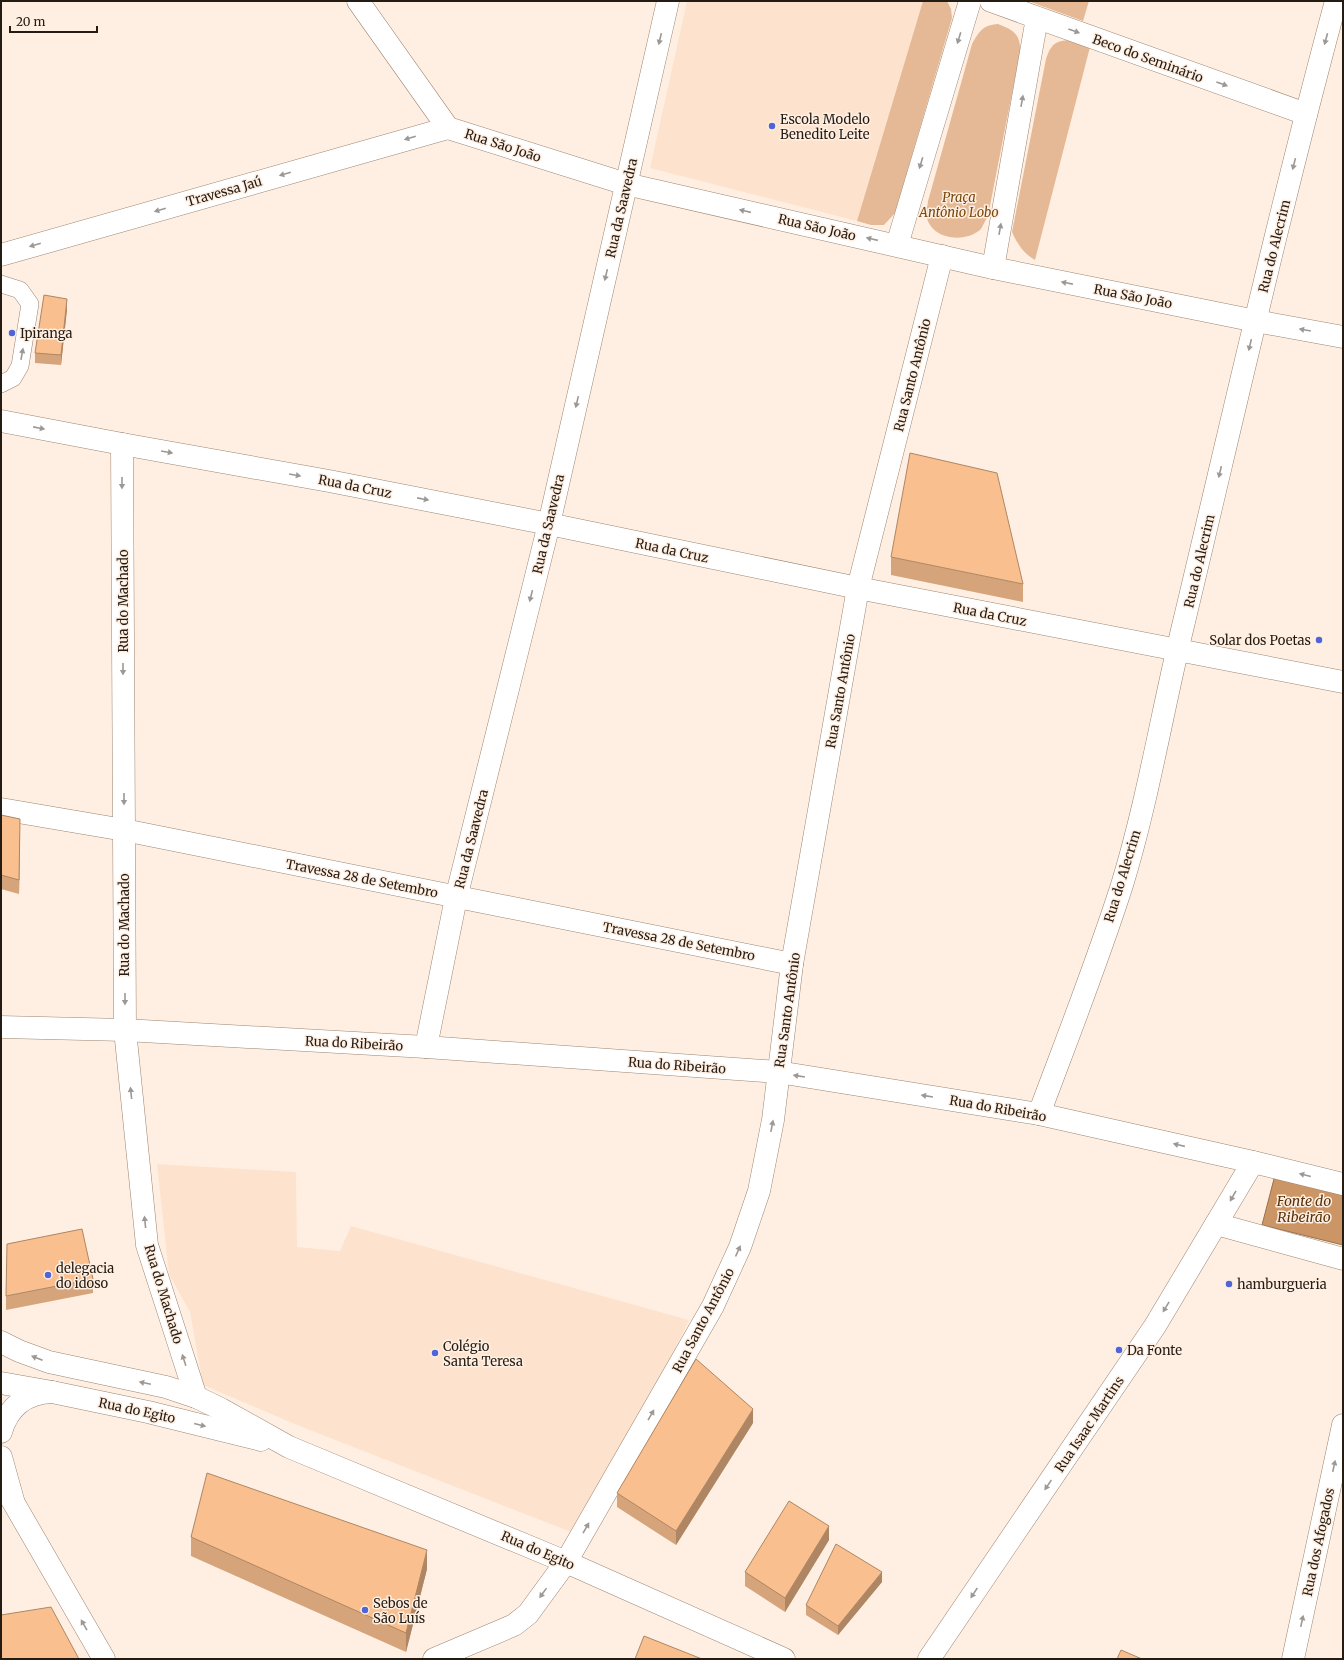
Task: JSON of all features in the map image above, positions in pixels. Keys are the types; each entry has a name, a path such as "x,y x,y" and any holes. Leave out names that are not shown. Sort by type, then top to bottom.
{"street":[{"name":"Rua São João","path":"358,1 448,128 626,184 993,268 1343,337"},
{"name":"Rua da Saavedra","path":"426,1047 456,898 549,524 668,1"},
{"path":"896,245 970,1"},
{"name":"Beco do Seminário","path":"991,1 1306,114"},
{"name":"Rua do Alecrim","path":"1039,1114 1122,885 1149,783 1178,650 1306,114 1336,1"},
{"path":"993,268 1037,18"},
{"name":"Travessa Jaú","path":"1,255 448,128"},
{"name":"Rua Santo Antônio","path":"434,1659 514,1625 528,1614 566,1562 713,1306 740,1247 758,1191 773,1120 792,964 858,588 942,256"},
{"name":"Rua da Cruz","path":"1,421 329,481 549,524 858,588 1343,682"},
{"name":"Rua do Machado","path":"122,444 125,1030 147,1245 196,1398"},
{"name":"Travessa 28 de Setembro","path":"1,809 124,830 456,898 792,964"},
{"name":"Rua do Ribeirão","path":"1,1027 125,1030 426,1047 778,1072 1039,1114 1253,1162 1343,1184"},
{"name":"Rua Isaac Martins","path":"929,1659 1151,1332 1253,1162"},
{"path":"1216,1224 1343,1259"},
{"name":"Rua do Egito","path":"1,1342 19,1351 49,1362 166,1387 196,1398 221,1409 289,1448 566,1562 784,1659"},
{"path":"1,1383 52,1392"},
{"name":"Rua do Egito","path":"1,1432 8,1415 20,1402 34,1395 52,1392 148,1412 289,1448"},
{"name":"Rua dos Afogados","path":"1294,1659 1343,1425"},
{"path":"1,1457 16,1508"},
{"path":"1,1481 104,1659"}],"lane":[{"path":"1,284 20,290 30,304 20,366 12,378 1,384"}],"shaded area":[{"name":"Escola Modelo Benedito Leite","path":"687,1 923,1 857,221 650,168"},
{"name":"Colégio Santa Teresa","path":"157,1164 296,1172 297,1247 340,1251 351,1226 689,1320 639,1423 576,1534 302,1427 203,1385 190,1312 169,1274"}],"green space":[{"path":"923,1 947,1 951,9 952,18 895,213 884,225 871,225 857,221"},
{"path":"1028,1 1089,1 1083,21"},
{"name":"Praça Antônio Lobo","path":"998,24 1012,31 1018,37 1020,52 988,216 980,230 965,237 956,238 939,233 933,229 928,222 926,213 928,201 972,44 982,30 988,26"},
{"path":"1070,40 1090,47 1035,260 1021,248 1012,232 1046,59 1054,44 1061,41"}],"water":[{"name":"Fonte do Ribeirão","path":"1275,1175 1343,1192 1343,1245 1262,1225"}],"building":[{"path":"44,295 67,299 61,355 35,353"},
{"path":"910,453 997,473 1023,584 891,557"},
{"path":"1,815 20,819 19,880 1,875"},
{"name":"delegacia do idoso","path":"82,1229 93,1279 6,1296 7,1244"},
{"path":"696,1359 753,1409 676,1531 617,1493"},
{"name":"Sebos de São Luís","path":"207,1473 427,1550 406,1633 191,1537"},
{"path":"789,1501 829,1526 785,1598 745,1572"},
{"path":"836,1544 882,1572 838,1626 806,1605"},
{"path":"51,1607 79,1659 1,1659 1,1615"},
{"path":"644,1636 702,1659 635,1659"},
{"path":"1121,1650 1142,1659 1117,1659"}],"place":[{"name":"Escola Modelo Benedito Leite","path":"772,126"},
{"name":"Ipiranga","path":"12,333"},
{"name":"Solar dos Poetas","path":"1319,640"},
{"name":"delegacia do idoso","path":"48,1275"},
{"name":"hamburgueria","path":"1229,1284"},
{"name":"Da Fonte","path":"1119,1350"},
{"name":"Colégio Santa Teresa","path":"435,1353"},
{"name":"Sebos de São Luís","path":"365,1610"}]}
